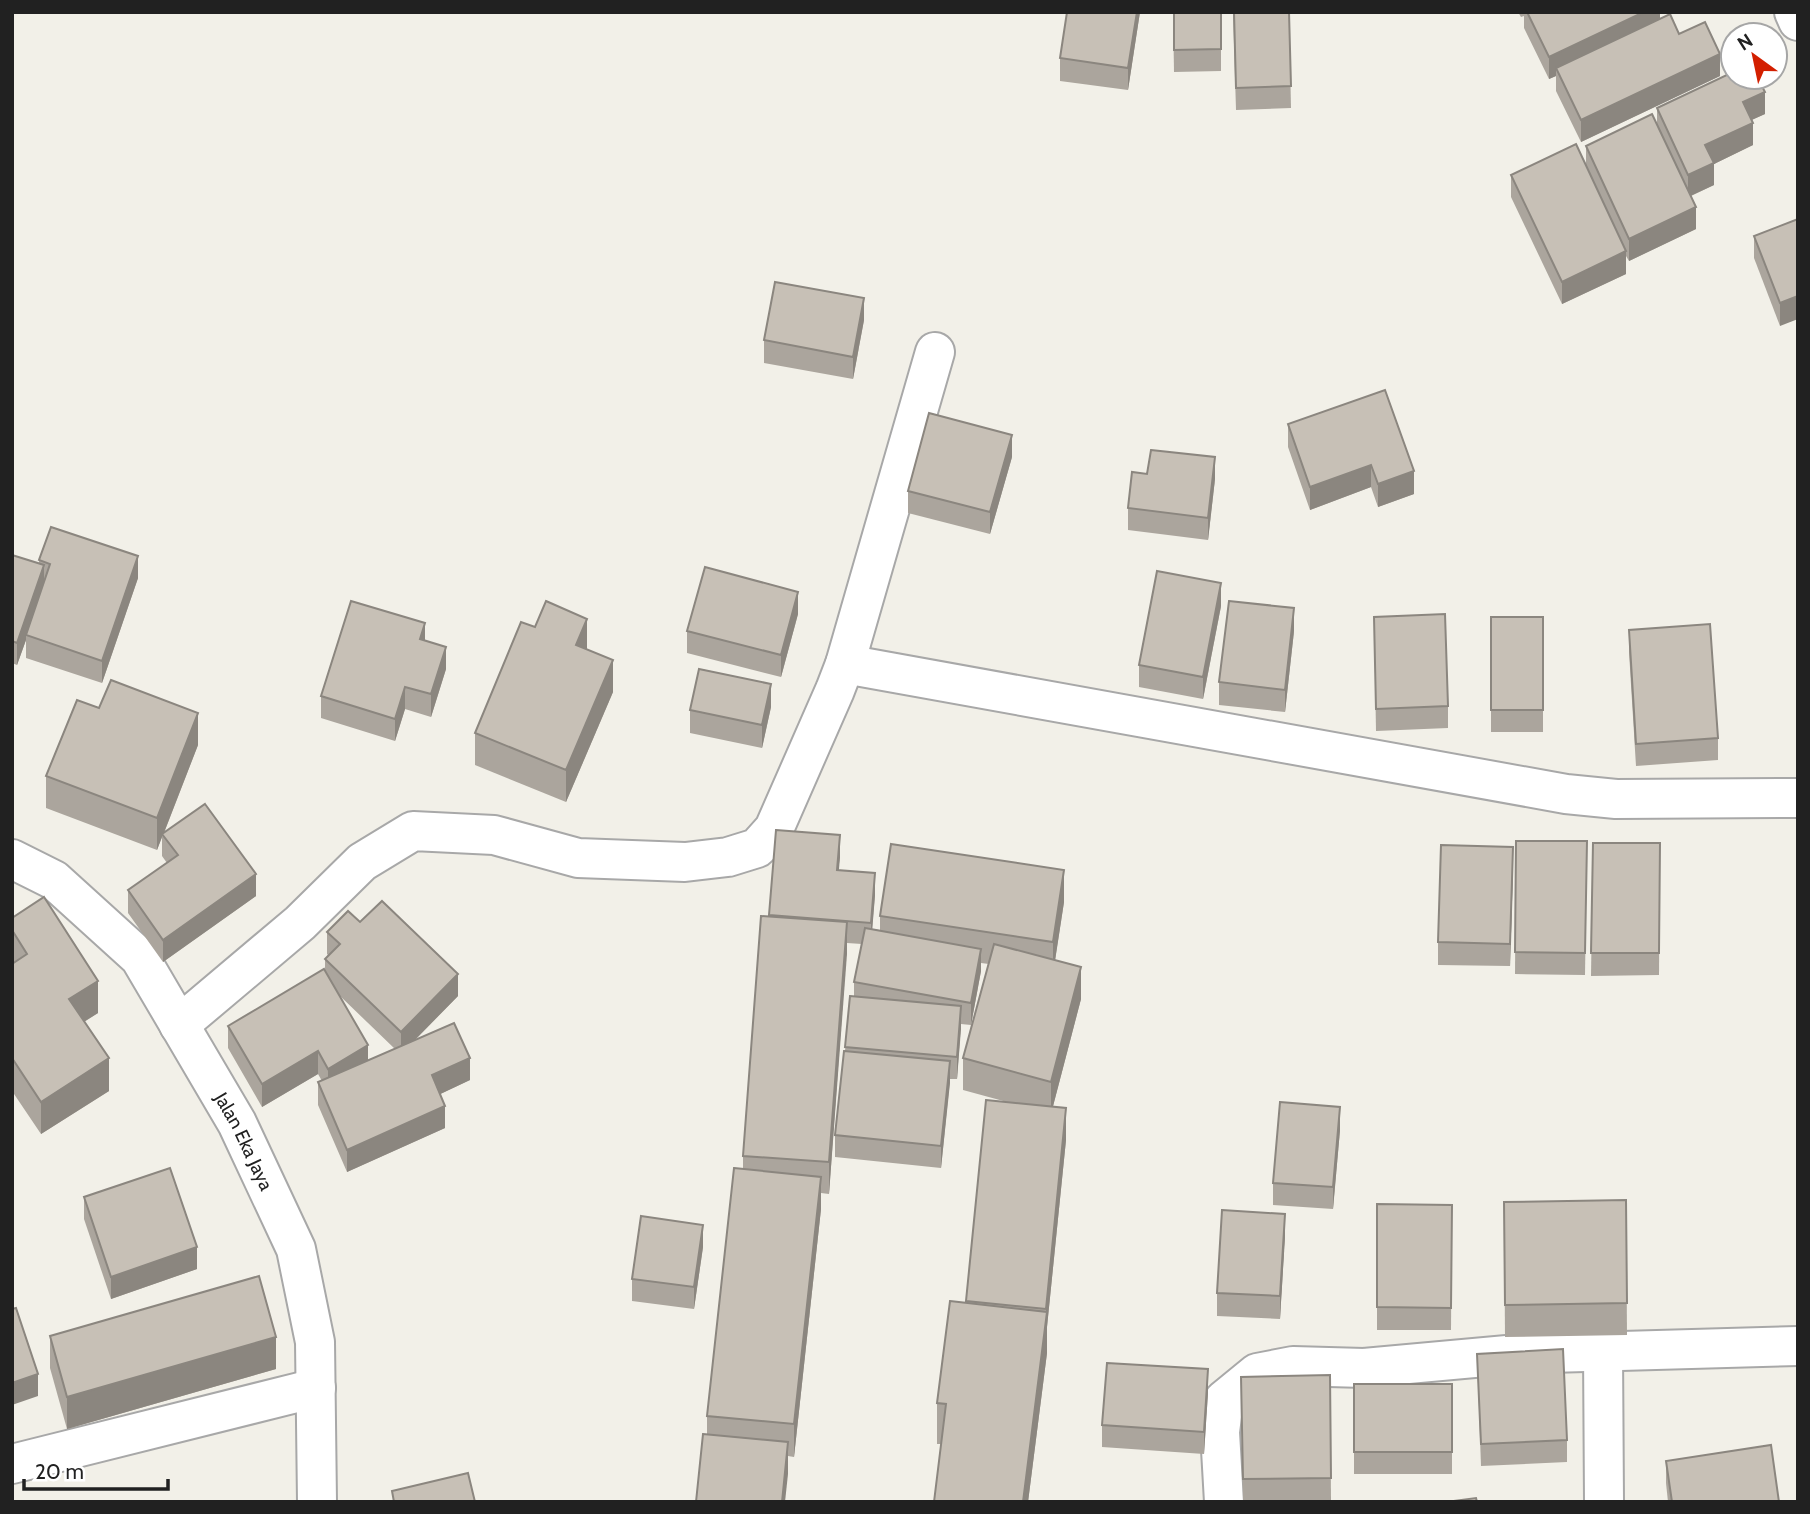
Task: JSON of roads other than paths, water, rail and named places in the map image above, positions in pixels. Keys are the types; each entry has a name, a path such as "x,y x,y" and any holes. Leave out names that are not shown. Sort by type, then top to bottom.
{"street":[{"path":"1794,12 1798,21"},
{"path":"178,1024 300,923 362,862 413,831 494,835 579,858 685,862 728,857 757,848 774,829 845,664 935,352"},
{"path":"845,664 1566,794 1616,799 1798,798"},
{"name":"Jalan Eka Jaya","path":"12,859 54,880 140,958 236,1122 296,1249 315,1342 317,1502"},
{"path":"1224,1502 1220,1432 1224,1400 1257,1373 1293,1366 1364,1368 1518,1354 1798,1346"},
{"path":"1603,1350 1604,1502"},
{"path":"12,1464 316,1388"}]}
